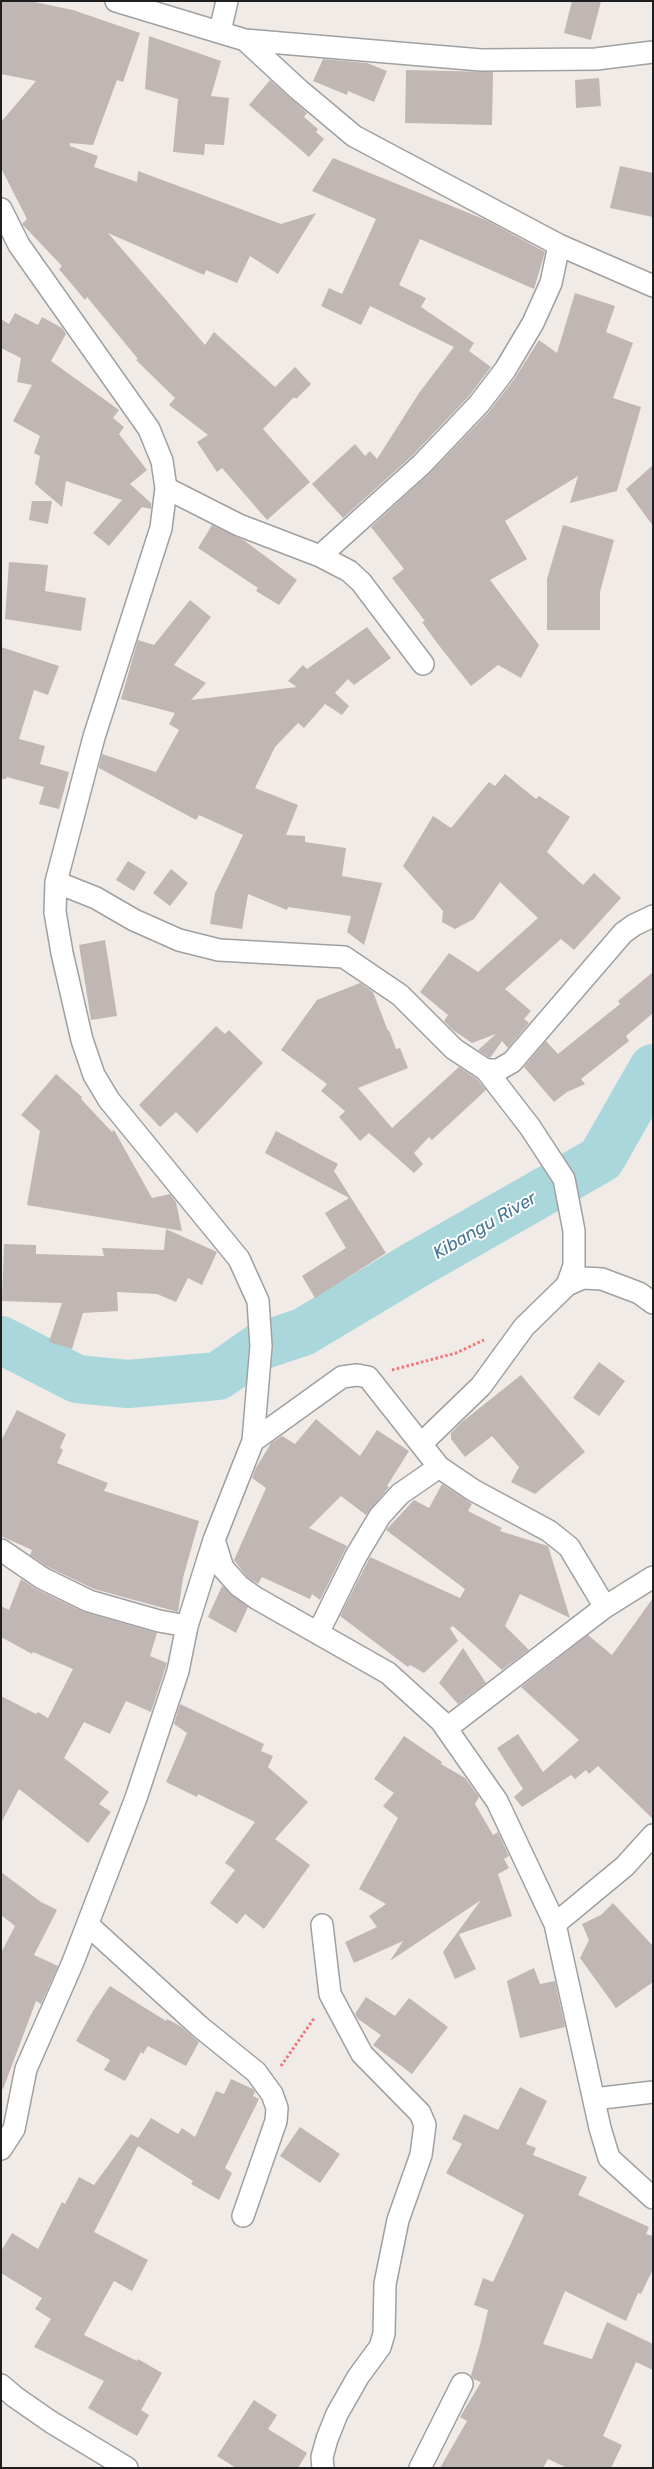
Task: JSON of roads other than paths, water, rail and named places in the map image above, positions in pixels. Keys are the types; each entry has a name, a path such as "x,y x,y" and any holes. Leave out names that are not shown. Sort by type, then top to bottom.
{"street":[{"path":"116,1 245,40 481,60 596,59 653,52"},
{"path":"220,31 227,1"},
{"path":"245,40 298,89 354,136 559,245 653,286"},
{"path":"1,209 18,245 149,429 162,461 166,488 161,528 94,738 56,882 55,912 62,953 82,1040 94,1075 109,1100 239,1259 258,1301 261,1346 253,1440 214,1540 187,1626 178,1670 136,1798 88,1925 26,2069 14,2129 1,2149"},
{"path":"320,556 421,465 479,404 505,370 533,323 551,283 559,245"},
{"path":"166,488 240,524 320,556 349,571 361,582 423,664"},
{"path":"56,882 96,898 134,920 178,940 219,950 344,957 400,995 454,1049 486,1070 530,1127 564,1179 574,1231 574,1266 567,1285"},
{"path":"486,1070 498,1070 512,1062 623,934 634,925 653,916"},
{"path":"421,1444 481,1386 524,1327 567,1285 582,1278 602,1279 639,1293 653,1303"},
{"path":"253,1440 342,1377 357,1375 368,1377 439,1467 473,1490 549,1531 569,1547 605,1607"},
{"path":"318,1633 356,1556 380,1516 400,1494 439,1467"},
{"path":"214,1540 223,1568 239,1586 388,1673 447,1728 497,1801 555,1924 609,2158 653,2198"},
{"path":"1,1550 42,1578 89,1601 159,1621 187,1626"},
{"path":"447,1728 605,1607 653,1577"},
{"path":"555,1924 625,1866 653,1836"},
{"path":"88,1925 199,2026 256,2072 266,2086 277,2108 276,2121 243,2216"},
{"path":"322,1925 330,1994 362,2054 420,2113 426,2125 422,2155 398,2220 385,2284 384,2334 380,2347 358,2378 337,2414 326,2439 322,2457 323,2468"},
{"path":"594,2099 653,2092"},
{"path":"420,2468 462,2384"},
{"path":"1,2385 51,2422 127,2468"}],"waterway":[{"name":"Kibangu River","path":"1,1340 77,1379 128,1384 218,1376 261,1346 303,1332 415,1265 601,1159 653,1068"}]}
